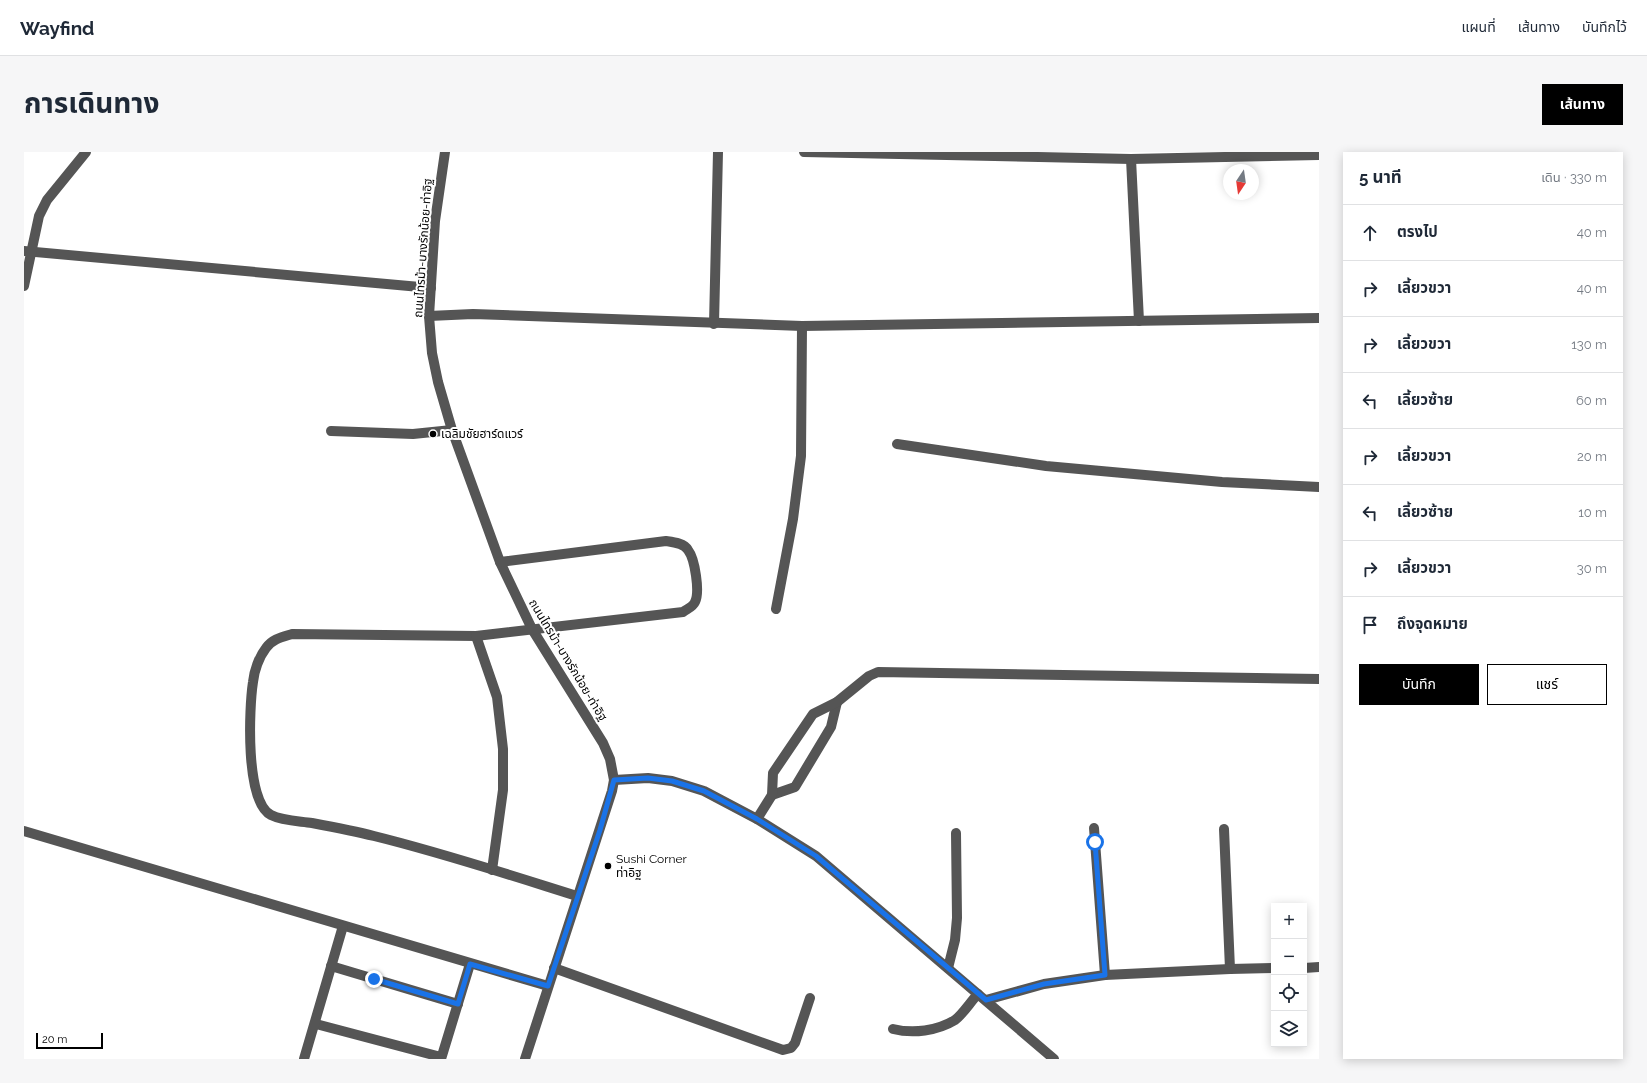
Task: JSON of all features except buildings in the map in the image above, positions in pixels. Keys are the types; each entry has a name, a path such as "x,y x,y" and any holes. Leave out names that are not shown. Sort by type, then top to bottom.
{"street":[{"path":"24,286 27,252 39,216 47,200 86,152"},
{"name":"ถนนไทรม้า-บางรักน้อย-ท่าอิฐ","path":"444,152 435,221 430,316 432,353 438,382 452,430 500,562 532,630 603,743 610,759 614,780 600,830 577,896 525,1059"},
{"path":"714,324 718,152"},
{"path":"804,152 1131,159 1319,155"},
{"path":"1131,159 1139,321"},
{"path":"27,252 431,288"},
{"path":"430,316 480,314 714,324 802,326 1319,318"},
{"path":"776,609 793,519 800,456 802,326"},
{"path":"331,431 413,434 452,430"},
{"path":"897,444 1046,466 1222,482 1319,487"},
{"path":"500,562 666,541 682,545 688,550 695,567 696,602 683,612 476,636 292,634 276,639 266,647 260,658 253,681 250,730 252,780 260,804 270,815 374,836 577,896"},
{"path":"476,636 497,697 503,749 503,790 492,870"},
{"path":"757,819 772,795 773,773 813,714 837,702 869,676 878,672 1319,679"},
{"path":"772,795 795,787 831,727 837,702"},
{"path":"614,780 648,778 672,781 704,791 757,819 816,856 1054,1059"},
{"path":"1094,828 1105,975"},
{"path":"1224,829 1230,969"},
{"path":"24,831 548,986"},
{"path":"948,968 955,940 957,918 956,833"},
{"path":"304,1059 316,1024 343,926"},
{"path":"316,1024 441,1058 470,964"},
{"path":"332,966 458,1004"},
{"path":"1307,968 1319,967"},
{"path":"554,968 783,1050 791,1048 795,1043 810,998"},
{"path":"986,1000 1044,984 1105,975 1271,968"},
{"path":"894,1029 905,1032 932,1029 956,1019 978,994"}],"place":[{"name":"เฉลิมชัยฮาร์ดแวร์","path":"433,434"},
{"name":"Sushi Corner ท่าอิฐ","path":"608,866"}],"route":[{"path":"374,979 458,1004 470,964 548,986 600,830 614,780 648,778 672,781 704,791 757,819 816,856 986,1000 1044,984 1105,975 1095,842"}]}
